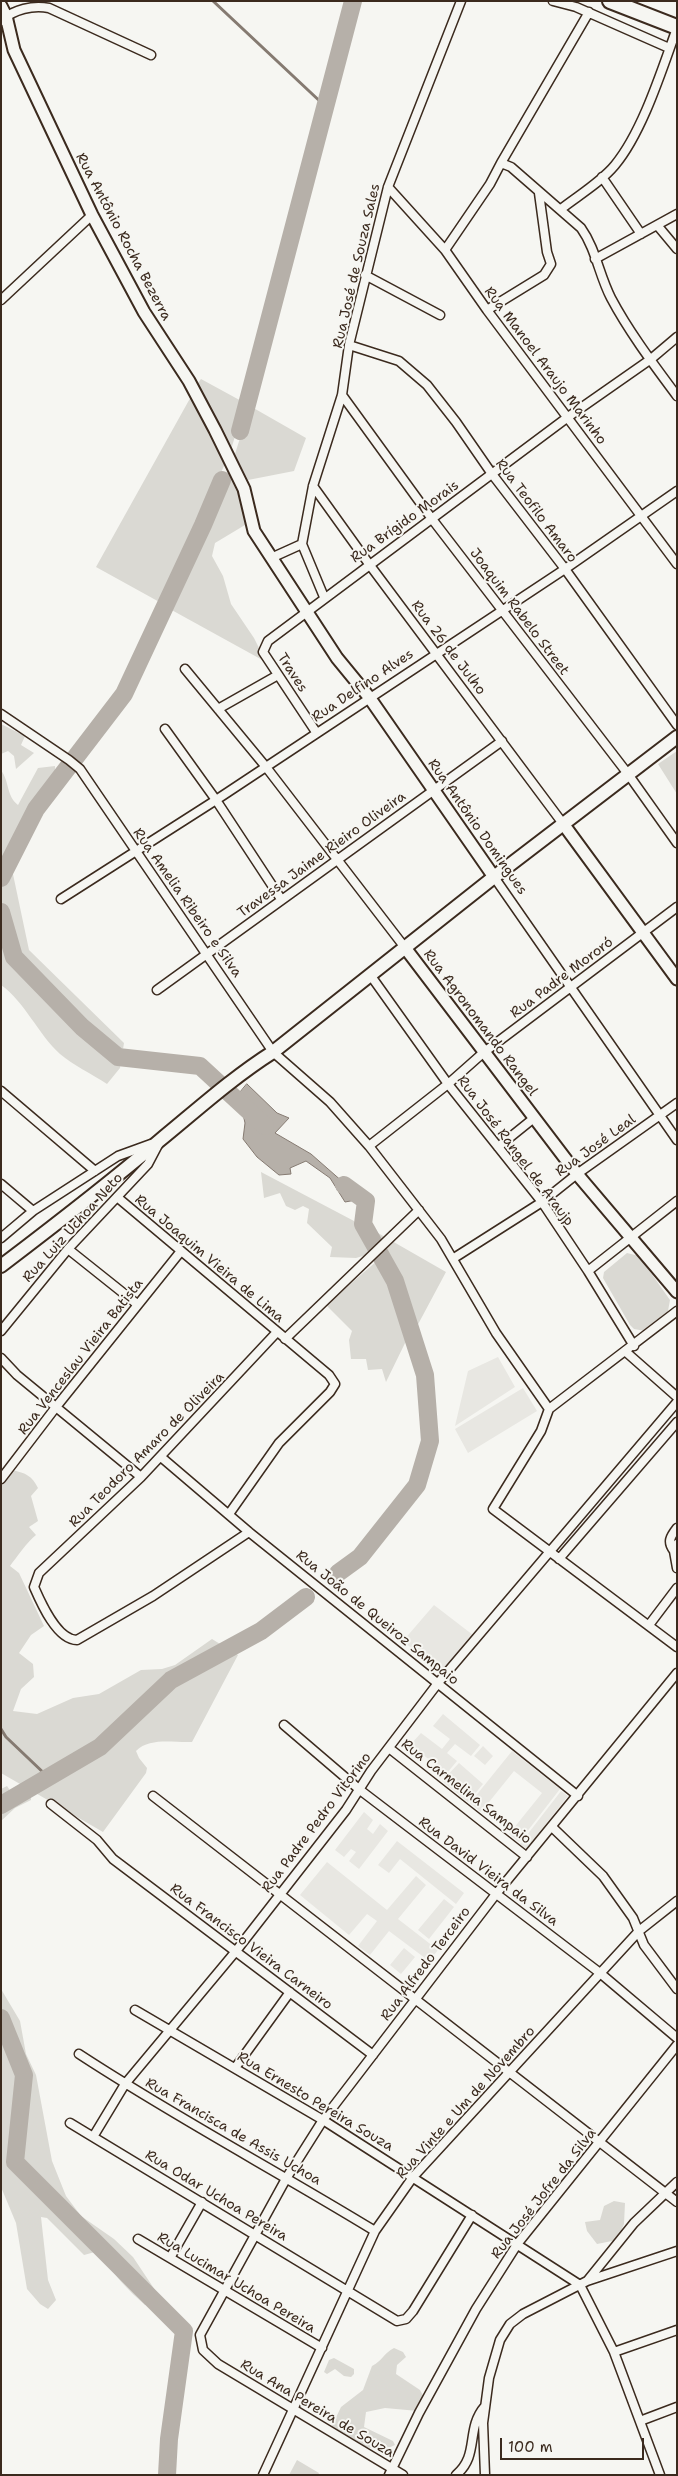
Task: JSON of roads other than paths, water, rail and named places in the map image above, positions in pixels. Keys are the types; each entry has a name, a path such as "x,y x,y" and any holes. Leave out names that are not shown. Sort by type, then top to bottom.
{"highway":[{"path":"610,1 630,5 677,27"}],"main road":[{"path":"1,1266 160,1140 194,1110 273,1052 406,949 494,877 677,737"}],"street":[{"name":"Rua José de Souza Sales","path":"302,544 313,486 342,395 349,345 388,187 461,1"},
{"path":"553,1 589,12 669,48"},
{"path":"3,14 31,7 49,8 151,55"},
{"path":"446,250 490,184 589,12"},
{"name":"Rua Antônio Rocha Bezerra","path":"3,14 18,58 92,215 144,312 189,381 244,489 254,531"},
{"path":"562,209 615,165 628,146 677,27"},
{"path":"501,163 512,168 539,193 562,209 589,240 601,279 619,314 677,396"},
{"path":"602,177 641,234"},
{"name":"Rua Manoel Araujo Marinho","path":"388,187 446,250 486,310 677,564"},
{"path":"486,310 544,275 550,267 539,193"},
{"path":"596,259 677,214"},
{"path":"1,300 92,215"},
{"path":"657,225 677,249"},
{"path":"365,275 440,315"},
{"name":"Rua Brígido Morais","path":"263,652 268,641 324,597 432,520 568,417 651,359 677,337"},
{"name":"Rua Teofilo Amaro","path":"349,345 388,356 409,368 427,385 565,569 677,725"},
{"name":"Joaquim Rabelo Street","path":"342,395 432,520 628,774 677,843"},
{"name":"Rua 26 de Julho","path":"313,486 564,825"},
{"name":"Rua Delfino Alves","path":"61,899 216,800 436,652 565,569 677,491"},
{"name":"Rua Antônio Domingues","path":"254,531 337,658 369,697 677,1140"},
{"path":"270,558 302,544 324,597"},
{"name":"Traves","path":"263,652 316,732"},
{"name":"Rua Agronomando Rangel","path":"185,669 266,767 577,1174 677,1292"},
{"path":"218,709 278,674"},
{"name":"Rua Amelia Ribeiro e Silva","path":"1,714 80,769 208,954 273,1052 330,1102 369,1146 419,1210 454,1258 496,1333 549,1409"},
{"path":"165,729 216,800 282,899"},
{"name":"Travessa Jaime Rieiro Oliveira","path":"157,990 502,741"},
{"path":"564,825 677,979"},
{"name":"Rua Padre Mororó","path":"369,1146 448,1084 484,1052 677,907"},
{"name":"Rua José Rangel de Araujp","path":"371,976 448,1084 542,1202 588,1271 634,1346"},
{"path":"1,1091 95,1171"},
{"name":"Rua José Leal","path":"454,1258 542,1202 577,1174 677,1103"},
{"path":"498,1147 534,1118"},
{"path":"1,1238 34,1211 118,1156 160,1140"},
{"name":"Rua Luiz Uchoa Neto","path":"1,1330 68,1249 148,1164 160,1140"},
{"path":"1,1184 34,1211"},
{"name":"Rua Joaquim Vieira de Lima","path":"117,1197 333,1380 334,1388 278,1443 229,1514"},
{"path":"588,1271 677,1201"},
{"path":"285,1339 419,1210"},
{"path":"68,1249 137,1304"},
{"name":"Rua Venceslau Vieira Batista","path":"1,1479 137,1304 181,1251"},
{"path":"677,1311 634,1346 549,1409 541,1431 493,1509 550,1553 649,1624 677,1647"},
{"name":"Rua Teodoro Amaro de Oliveira","path":"249,1532 153,1596 77,1640 69,1639 62,1634 44,1609 34,1583 40,1573 161,1457 277,1332"},
{"path":"626,1352 677,1397"},
{"path":"1,1358 18,1375 141,1477"},
{"name":"Rua Padre Pedro Vitorino","path":"93,2138 125,2084 236,1951 360,1790 365,1779 438,1683 677,1402"},
{"path":"559,1559 677,1422"},
{"name":"Rua João de Queiroz Sampaio","path":"161,1457 249,1532 578,1796"},
{"path":"677,1528 669,1540 669,1544 675,1548 677,1568"},
{"path":"649,1624 677,1588"},
{"name":"Rua Alfredo Terceiro","path":"226,2292 287,2177 323,2120 496,1894 677,1673"},
{"name":"Rua David Vieira da Silva","path":"284,1725 360,1790 600,1973 677,2038"},
{"name":"Rua Carmelina Sampaio","path":"389,1748 527,1857"},
{"path":"153,1796 677,2202"},
{"name":"Rua Francisco Vieira Carneiro","path":"51,1804 97,1840 114,1859 374,2055"},
{"name":"Rua Carmelina Sampaio","path":"552,1827 603,1876 625,1905 639,1930 644,1945 677,1989"},
{"name":"Rua Vinte e Um de Novembro","path":"263,2475 375,2231 413,2177 639,1930 677,1900"},
{"path":"234,2068 290,1992"},
{"name":"Rua Ernesto Pereira Souza","path":"135,2010 323,2120 472,2215 584,2283"},
{"name":"Rua José Jofre da Silva","path":"390,2472 476,2309 518,2243 677,2044"},
{"name":"Rua Francisca de Assis Uchoa","path":"80,2054 125,2084 287,2177 375,2231"},
{"name":"Rua Odar Uchoa Pereira","path":"70,2123 397,2321 406,2319 421,2299 472,2215"},
{"path":"584,2283 634,2223 677,2182"},
{"path":"170,2258 202,2202"},
{"name":"Rua Lucimar Uchoa Pereira","path":"138,2238 322,2348"},
{"path":"485,2475 482,2434 485,2406 496,2351 504,2331 523,2314 584,2283 677,2251"},
{"path":"584,2283 614,2352 660,2475"},
{"name":"Rua Ana Pereira de Souza","path":"226,2292 199,2339 203,2350 218,2364 390,2472 403,2475"},
{"path":"614,2352 677,2330"},
{"path":"456,2475 471,2452 475,2420 485,2406"},
{"path":"640,2421 677,2408"}],"waterway":[{"path":"213,1 325,106"},
{"path":"240,431 353,1"},
{"path":"1,878 36,809 124,694 222,480"},
{"path":"1,912 14,957 82,1027 118,1057 200,1066 265,1126"},
{"path":"338,1573 360,1557 417,1485 430,1441 425,1375 395,1281 363,1224 366,1201 344,1185"},
{"path":"1,1805 100,1747 171,1680 261,1631 306,1597"},
{"path":"1,1729 6,1737 48,1777"},
{"path":"1,2018 24,2075 15,2162 184,2331 169,2439 167,2475"}]}
